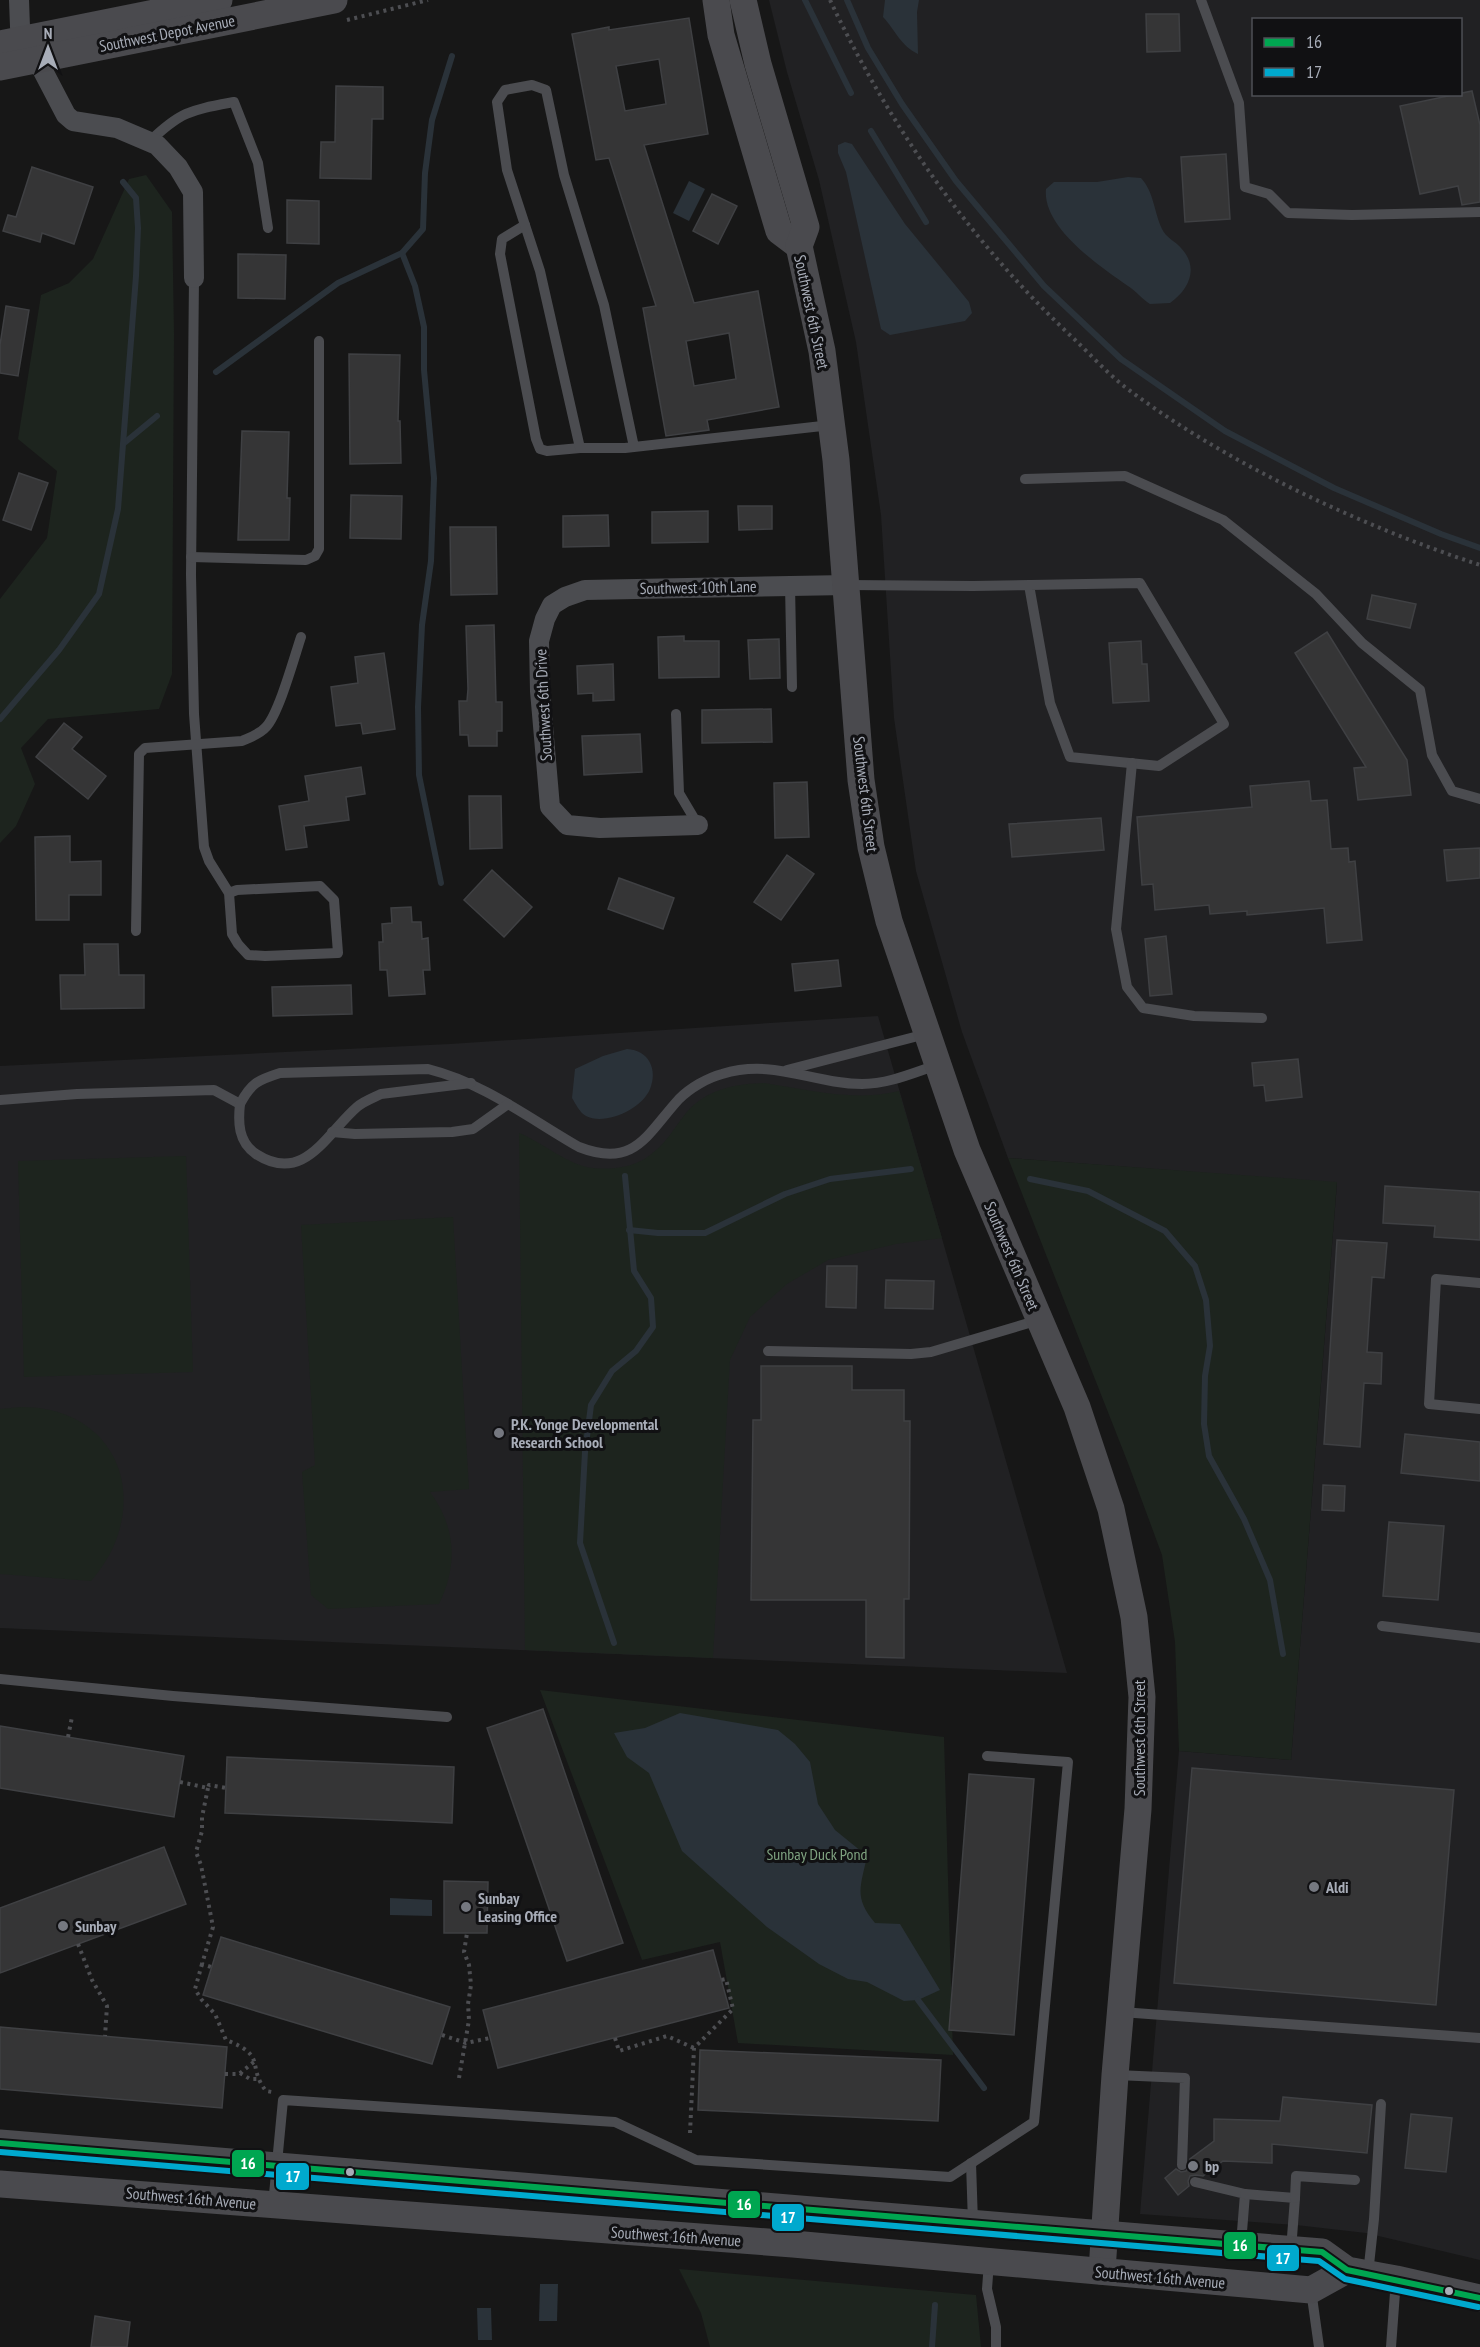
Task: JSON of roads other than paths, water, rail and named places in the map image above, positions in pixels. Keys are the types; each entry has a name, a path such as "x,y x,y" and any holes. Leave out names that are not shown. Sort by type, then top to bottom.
{"street":[{"path":"19,0 21,47 60,106 73,121 117,128 157,145 178,167 193,192 194,278"},
{"path":"21,47 172,5 219,0"},
{"name":"Southwest Depot Avenue","path":"0,67 21,47 334,0"},
{"name":"Southwest 6th Street","path":"716,0 724,46 778,231 799,246"},
{"name":"Southwest 6th Street","path":"743,0 758,64 806,227 799,246 822,351 831,425 847,585 861,780 871,847 888,921 967,1150 1077,1407 1111,1509 1134,1617 1142,1697 1139,1797 1115,2075 1102,2271"},
{"name":"Southwest 10th Lane","path":"552,605 565,597 585,590 847,585"},
{"name":"Southwest 6th Drive","path":"552,605 545,619 539,641 540,691 550,807 567,825 600,828 698,825"},
{"path":"0,2143 1322,2252 1357,2272 1480,2298"},
{"name":"Southwest 16th Avenue","path":"0,2184 793,2244 1311,2290"},
{"path":"1311,2290 1357,2272"}],"lane":[{"path":"1201,0 1239,103 1245,187 1269,194 1288,213 1352,215 1480,212"},
{"path":"580,448 540,271 507,170 497,102 505,90 532,84 546,90 564,175 604,305 634,447"},
{"path":"149,142 179,116 197,109 234,102 258,163 268,228"},
{"path":"525,225 502,239 500,254 536,439 540,449 547,451 634,447 831,425"},
{"path":"194,278 191,557 196,745 204,847 209,861 229,893 232,934 248,955 265,957 338,953 334,900 320,886 237,890 229,893"},
{"path":"191,557 306,560 315,556 319,549 319,341"},
{"path":"1025,479 1125,476 1224,520 1316,594 1362,643 1420,690 1432,754 1437,764 1452,791 1480,799"},
{"path":"847,585 1140,583 1224,724 1159,766 1070,758 1050,703 1029,585"},
{"path":"790,585 792,687"},
{"path":"136,932 139,754 145,748 242,741 257,735 267,726 274,713 301,637"},
{"path":"676,714 679,793 698,825"},
{"path":"1132,763 1116,929 1127,987 1143,1008 1194,1016 1262,1018"},
{"path":"787,1070 926,1034"},
{"path":"472,1083 381,1094 358,1106 317,1151 294,1163 267,1160 252,1152 244,1141 238,1123 240,1104 247,1090 259,1079 280,1073 428,1069 472,1083 579,1147 592,1152 620,1154 645,1141 680,1099 706,1080 737,1070 758,1068 787,1070 807,1077 861,1084 892,1080 937,1065"},
{"path":"0,1100 77,1094 214,1090 240,1104"},
{"path":"332,1132 365,1134 452,1132 473,1129 508,1104"},
{"path":"1480,1283 1436,1280 1429,1404 1480,1409"},
{"path":"768,1351 911,1354 931,1352 1040,1320"},
{"path":"1382,1626 1480,1638"},
{"path":"0,1679 172,1696 447,1717"},
{"path":"273,2205 283,2100 615,2122 696,2160 950,2177 1034,2122 1068,1762 987,1756"},
{"path":"1120,2012 1480,2038"},
{"path":"1115,2075 1185,2078 1182,2165"},
{"path":"1357,2272 1374,2219 1382,2104"},
{"path":"971,2163 973,2223"},
{"path":"1291,2250 1296,2176 1355,2180"},
{"path":"1195,2182 1245,2194 1295,2198"},
{"path":"1240,2246 1245,2194"},
{"path":"988,2262 987,2289 996,2327 996,2347"},
{"path":"1391,2347 1396,2279"},
{"path":"1311,2290 1319,2347"}],"waterway":[{"path":"805,0 851,93"},
{"path":"847,0 868,48 902,104 956,181 1044,286 1121,359 1225,431 1334,488 1441,534 1480,548"},
{"path":"216,372 338,283 402,253 423,229 425,173 432,120 452,56"},
{"path":"871,131 926,222"},
{"path":"0,719 59,650 99,594 118,509 136,276 138,228 136,198 123,182"},
{"path":"402,253 415,286 424,327 424,370 434,478 431,561 422,625 418,707 419,775 441,883"},
{"path":"123,444 157,416"},
{"path":"629,1230 658,1233 705,1233 785,1194 830,1179 911,1169"},
{"path":"614,1643 580,1543 585,1452 591,1405 612,1371 636,1351 653,1327 651,1298 634,1271 625,1176"},
{"path":"1030,1179 1088,1191 1165,1231 1195,1266 1206,1300 1210,1346 1205,1376 1204,1424 1209,1456 1244,1519 1270,1580 1283,1654"},
{"path":"918,2000 984,2088"},
{"path":"932,2347 935,2305"}],"place":[{"name":"P.K. Yonge Developmental Research School","path":"499,1433"},
{"name":"Aldi","path":"1314,1887"},
{"name":"Sunbay Leasing Office","path":"466,1907"},
{"name":"Sunbay","path":"63,1926"},
{"name":"bp","path":"1193,2166"}],"park label":[{"name":"Sunbay Duck Pond","path":"817,1854"}]}
